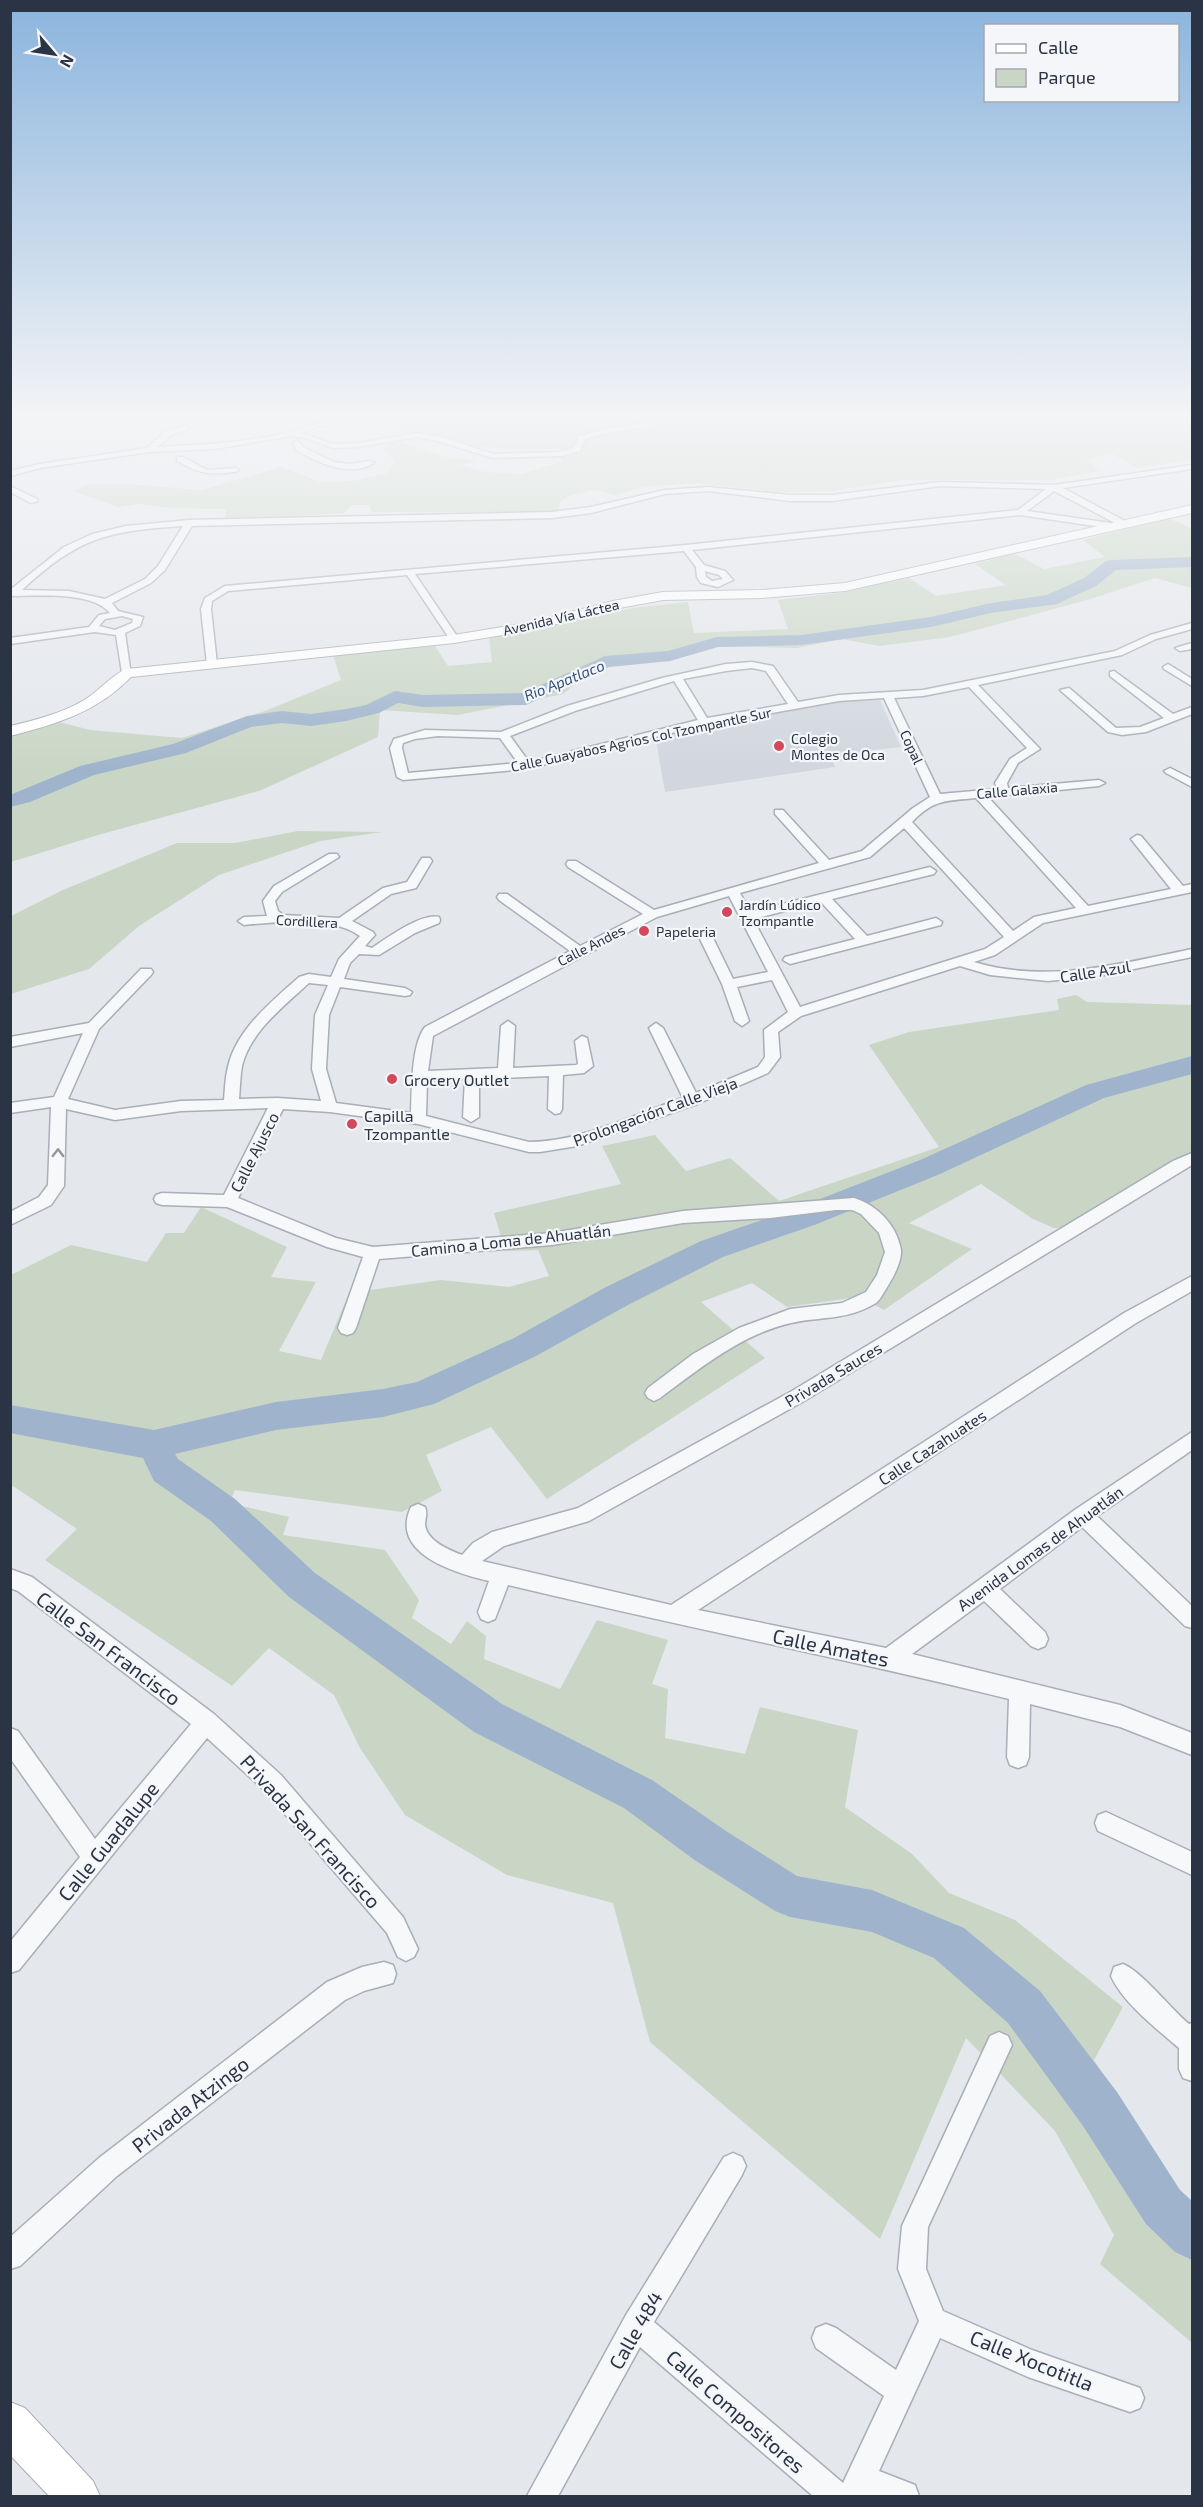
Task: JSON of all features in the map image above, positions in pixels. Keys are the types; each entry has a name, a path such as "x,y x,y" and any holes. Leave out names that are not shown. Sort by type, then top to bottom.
{"street":[{"path":"12,593 69,548 98,536"},
{"path":"106,602 148,581 162,568 181,536"},
{"path":"212,664 206,609 208,600 225,589 797,536"},
{"name":"Avenida Vía Láctea","path":"128,673 454,639 533,626 613,605 663,596 760,594 845,587 1070,536"},
{"path":"686,548 701,567"},
{"path":"410,573 454,639"},
{"path":"12,593 69,594 106,602 115,613"},
{"path":"10,641 95,629 120,632 133,627 139,621 138,617 129,613 115,613 97,620 93,626 95,629"},
{"name":"Calle Guayabos Agrios Col Tzompantle Sur","path":"503,735 438,731 410,735 398,741 396,748 403,777 526,766 704,723 795,706 839,698 923,693 972,684 1118,653 1153,637 1192,626"},
{"path":"10,731 62,716 108,693 128,673 120,632"},
{"path":"1180,648 1192,645"},
{"path":"526,766 503,735 589,702 677,678 706,672 762,666 769,668 795,706"},
{"path":"1168,667 1192,682"},
{"path":"1114,674 1171,718"},
{"path":"677,678 704,723"},
{"path":"972,684 1034,749 1014,761 1001,783 1004,792"},
{"path":"1065,690 1112,730 1119,732 1136,732 1192,710"},
{"name":"Copal","path":"888,696 936,798"},
{"path":"1170,771 1192,784"},
{"name":"Calle Galaxia","path":"936,798 1099,783"},
{"path":"979,794 1085,910"},
{"name":"Calle Andes","path":"418,1119 420,1076 426,1035 430,1030 652,914 826,864 866,855 917,810 936,798"},
{"path":"779,812 826,864"},
{"path":"905,822 1011,936"},
{"path":"1137,839 1186,890"},
{"path":"279,918 272,913 269,901 278,889 333,857"},
{"path":"342,922 387,891 412,885 426,861"},
{"path":"572,864 652,914"},
{"path":"747,917 930,871"},
{"name":"Prolongación Calle Vieja","path":"10,1108 36,1102 59,1102 115,1115 181,1106 278,1103 330,1107 418,1119 540,1147 572,1143 692,1100 768,1066 774,1057 771,1030 796,1013 990,952 1011,936 1039,920 1186,890"},
{"path":"732,891 796,1013"},
{"path":"503,897 578,951"},
{"path":"823,897 864,941"},
{"name":"Cordillera","path":"243,921 279,918 342,922 363,930 368,935 356,949"},
{"path":"330,1107 319,1069 322,1015 344,962 356,949 374,952 410,930 434,920"},
{"path":"790,960 936,922"},
{"path":"707,939 729,984 742,1021"},
{"name":"Calle Azul","path":"961,962 994,972 1067,978 1192,953"},
{"path":"10,1219 45,1201 56,1186 59,1102 93,1027 146,972"},
{"path":"729,984 775,975"},
{"path":"231,1103 235,1066 243,1047 272,1009 307,979 405,992"},
{"path":"505,1072 508,1026"},
{"path":"10,1042 93,1027"},
{"path":"656,1028 692,1100"},
{"path":"420,1076 584,1068 586,1066 582,1041"},
{"path":"555,1109 556,1071"},
{"path":"471,1117 472,1074"},
{"name":"Calle Ajusco","path":"229,1201 278,1103"},
{"name":"Privada Sauces","path":"465,1566 480,1549 499,1538 582,1515 798,1395 1008,1270 1178,1165 1192,1159"},
{"name":"Camino a Loma de Ahuatlán","path":"162,1198 229,1201 333,1243 373,1253 552,1239 693,1216 770,1212 836,1204 854,1204 867,1210 886,1230 893,1252 885,1276 872,1297 825,1313 790,1316 745,1333 699,1359 654,1393"},
{"path":"347,1328 373,1253"},
{"name":"Calle Cazahuates","path":"673,1615 1130,1318 1192,1283"},
{"name":"Avenida Lomas de Ahuatlán","path":"889,1659 1083,1515 1189,1448"},
{"name":"Calle Amates","path":"418,1513 416,1527 427,1546 446,1559 465,1566 673,1615 889,1659 1020,1691 1120,1716 1192,1744"},
{"path":"1083,1515 1192,1619"},
{"path":"488,1612 502,1574"},
{"name":"Calle San Francisco","path":"10,1578 25,1584 206,1722"},
{"path":"985,1588 1038,1640"},
{"path":"1018,1757 1020,1691"},
{"name":"Calle Guadalupe","path":"10,1961 206,1722"},
{"name":"Privada San Francisco","path":"206,1722 273,1783 395,1925 406,1949"},
{"path":"10,1739 95,1858"},
{"path":"1107,1822 1192,1864"},
{"name":"Privada Atzingo","path":"10,2256 108,2168 336,1992 362,1978 384,1974"},
{"path":"1123,1976 1161,2016 1192,2038 1192,2069"},
{"path":"904,2496 856,2487 933,2322 912,2269 915,2226 999,2045"},
{"name":"Calle 484","path":"542,2496 636,2325 733,2166"},
{"name":"Calle Xocotitla","path":"933,2322 955,2329 1028,2362 1130,2398"},
{"name":"Calle Compositores","path":"636,2325 835,2496"},
{"path":"826,2337 901,2391"},
{"path":"10,2423 78,2496"}],"shaded area":[{"name":"Colegio Montes de Oca","path":"880,700 901,747 865,751 866,756 846,762 832,759 835,767 665,792 655,735 690,732 691,729 716,725 719,722 758,719 771,712 830,702"}],"green space":[{"path":"1098,536 1192,536 1192,588 1155,578 1087,600 950,637 879,646 842,639 797,648 713,646 659,661 598,666 563,694 458,715 380,710 378,737 259,791 98,835 11,862 11,733 56,721 90,730 182,738 265,711 341,680 333,655 435,646 448,666 492,662 489,638 633,608 688,602 694,633 788,629 778,600 839,593 909,578 936,596 1006,585 975,564 1015,554 1044,569 1105,557 1083,540"},
{"path":"298,831 382,832 320,841 219,875 139,926 89,969 11,994 11,916 63,890 177,843 235,843"},
{"path":"1076,995 1087,1002 1192,1005 1192,1158 1126,1191 1069,1227 1054,1228 1033,1219 981,1184 909,1223 972,1249 884,1310 859,1297 787,1307 752,1283 701,1302 765,1358 547,1499 491,1427 426,1455 442,1491 402,1512 235,1490 229,1503 289,1517 283,1535 385,1550 419,1600 412,1618 451,1644 467,1621 486,1636 484,1659 560,1689 597,1620 668,1640 652,1684 668,1689 665,1738 745,1754 760,1707 858,1730 845,1807 912,1854 949,1893 1015,1920 1123,2007 1094,2060 1192,2212 1192,2367 1191,2342 1100,2264 1114,2235 1055,2131 966,2038 880,2239 650,2042 613,1903 507,1875 405,1815 360,1748 334,1695 269,1648 232,1686 45,1560 77,1529 13,1486 11,1488 11,1275 71,1245 147,1262 166,1233 184,1233 201,1207 287,1247 271,1277 316,1282 279,1351 321,1360 349,1293 441,1280 509,1287 549,1276 538,1250 505,1251 494,1213 621,1184 602,1146 655,1135 686,1171 730,1158 779,1201 939,1147 869,1045 909,1032 1059,1010 1057,999"}],"waterway":[{"name":"Rio Apatlaco","path":"10,801 23,798 87,770 179,749 247,722 282,717 311,720 346,715 372,709 395,697 423,701 526,699 605,662 670,656 717,642 801,640 931,622 991,608 1051,600 1090,582 1112,565 1192,562"},
{"path":"154,1445 276,1416 383,1403 422,1394 525,1347 617,1296 712,1249 807,1216 930,1167 1095,1091 1192,1065"},
{"path":"10,1419 154,1445"},
{"path":"154,1445 166,1470 223,1510 302,1585 488,1718 638,1794 711,1846 790,1896 872,1911 949,1943 1024,2007 1100,2109 1163,2207 1192,2235"}],"place":[{"name":"Colegio Montes de Oca","path":"779,746"},
{"name":"Jardín Lúdico Tzompantle","path":"727,912"},
{"name":"Papeleria","path":"644,931"},
{"name":"Grocery Outlet","path":"392,1079"},
{"name":"Capilla Tzompantle","path":"352,1124"}]}
